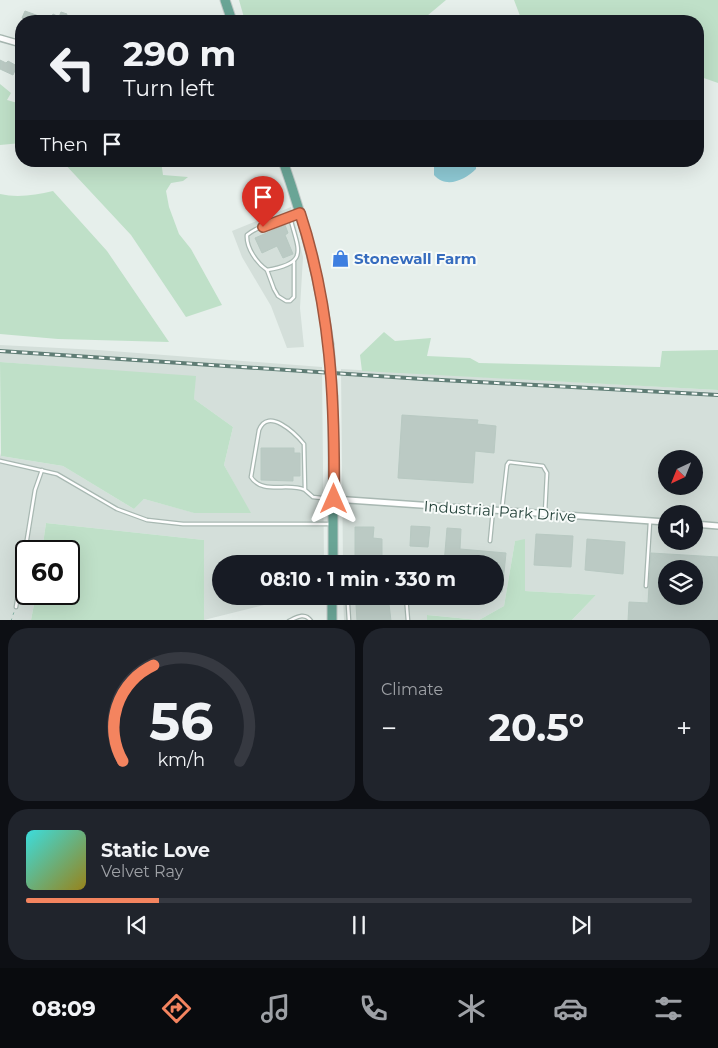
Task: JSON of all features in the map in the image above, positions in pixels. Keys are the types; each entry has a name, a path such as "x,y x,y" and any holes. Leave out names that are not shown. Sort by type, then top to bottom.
{"main road":[{"path":"225,0 230,15"},
{"path":"285,167 316,270 329,344 333,397 333,555"},
{"path":"332,605 332,620"}],"street":[{"path":"0,38 15,42"},
{"name":"Industrial Park Drive","path":"334,499 658,521"},
{"path":"703,525 718,526"}],"lane":[{"path":"290,217 298,254 294,262 294,297 290,301 286,301 278,296 267,270 255,258 247,235 290,217 300,213"},
{"path":"267,270 294,262"},
{"path":"305,490 304,444 282,425 270,420 265,421 261,424 259,430 251,477 258,484 264,486 297,487 305,490 313,497 334,499"},
{"path":"0,461 57,474 117,509 131,515 156,521 183,524 334,524"},
{"path":"502,511 507,465 509,462 543,466 545,468 547,473 545,513"},
{"path":"16,607 35,490 42,470"},
{"path":"490,541 493,510"},
{"path":"646,586 650,520"},
{"path":"348,605 349,620"},
{"path":"407,605 408,620"},
{"path":"289,620 302,615 311,620"}],"path":[{"path":"11,620 16,607"}],"shaded area":[{"path":"291,207 303,257 300,308 304,347 287,348 271,306 242,257 232,231"},
{"path":"0,345 98,350 322,367 324,555 212,555 212,605 264,605 204,620 204,540 46,523 44,540 15,540 15,605 34,605 31,620 0,620 0,453 1,456 63,466 134,509 144,499 195,513 250,513 224,465 233,427 194,399 195,377 0,362"},
{"path":"341,369 718,390 718,620 572,620 596,595 525,591 525,540 515,541 504,606 479,620 428,615 427,620 344,620 343,605 504,605 504,555 343,555"}],"green space":[{"path":"239,0 446,0 428,15 243,15"},
{"path":"514,0 718,0 718,83 704,78 704,15 520,15"},
{"path":"0,84 11,93 7,100 15,102 15,144 0,145"},
{"path":"68,167 162,167 163,175 188,177 183,181 171,183 166,191 169,207 179,234 191,249 222,305 186,317 131,235"},
{"path":"53,191 107,251 169,342 58,339 0,334 0,194 26,196"},
{"path":"384,332 395,341 431,338 427,356 470,358 479,363 660,367 662,351 718,350 718,390 362,371 360,355"},
{"path":"0,362 196,376 194,399 233,427 224,465 251,513 194,513 144,499 134,509 63,466 1,456"},
{"path":"46,523 204,540 204,620 31,620 34,605 80,605 80,540 44,540"},
{"path":"525,539 525,591 596,595 572,620 479,620 504,606 515,541"},
{"path":"427,615 479,620 427,620"}],"water":[{"path":"434,167 476,167 466,177 450,182 444,182 434,175"}],"building":[{"path":"25,11 36,15 23,15"},
{"path":"0,60 6,63 8,61 15,65 13,75 0,69"},
{"path":"285,225 288,233 285,235 293,254 283,258 277,246 262,253 255,238"},
{"path":"402,415 478,420 477,424 496,426 494,453 475,451 473,483 398,478"},
{"path":"261,448 294,448 294,453 300,453 300,476 293,476 293,481 261,480"},
{"path":"411,526 430,527 428,547 410,546"},
{"path":"355,527 374,527 373,538 382,539 382,555 355,555"},
{"path":"447,528 461,529 460,549 506,553 504,572 504,555 445,555"},
{"path":"536,534 573,536 571,567 534,565"},
{"path":"587,539 625,542 623,574 585,570"},
{"path":"651,553 718,557 718,620 628,620 629,602 648,603"},
{"path":"356,605 389,605 391,620 357,620"}],"railway":[{"path":"0,351 423,379 718,395"}],"place":[{"name":"Stonewall Farm","path":"340,258"}],"route":[{"path":"263,227 300,213 316,270 329,344 333,397 334,499"}]}
